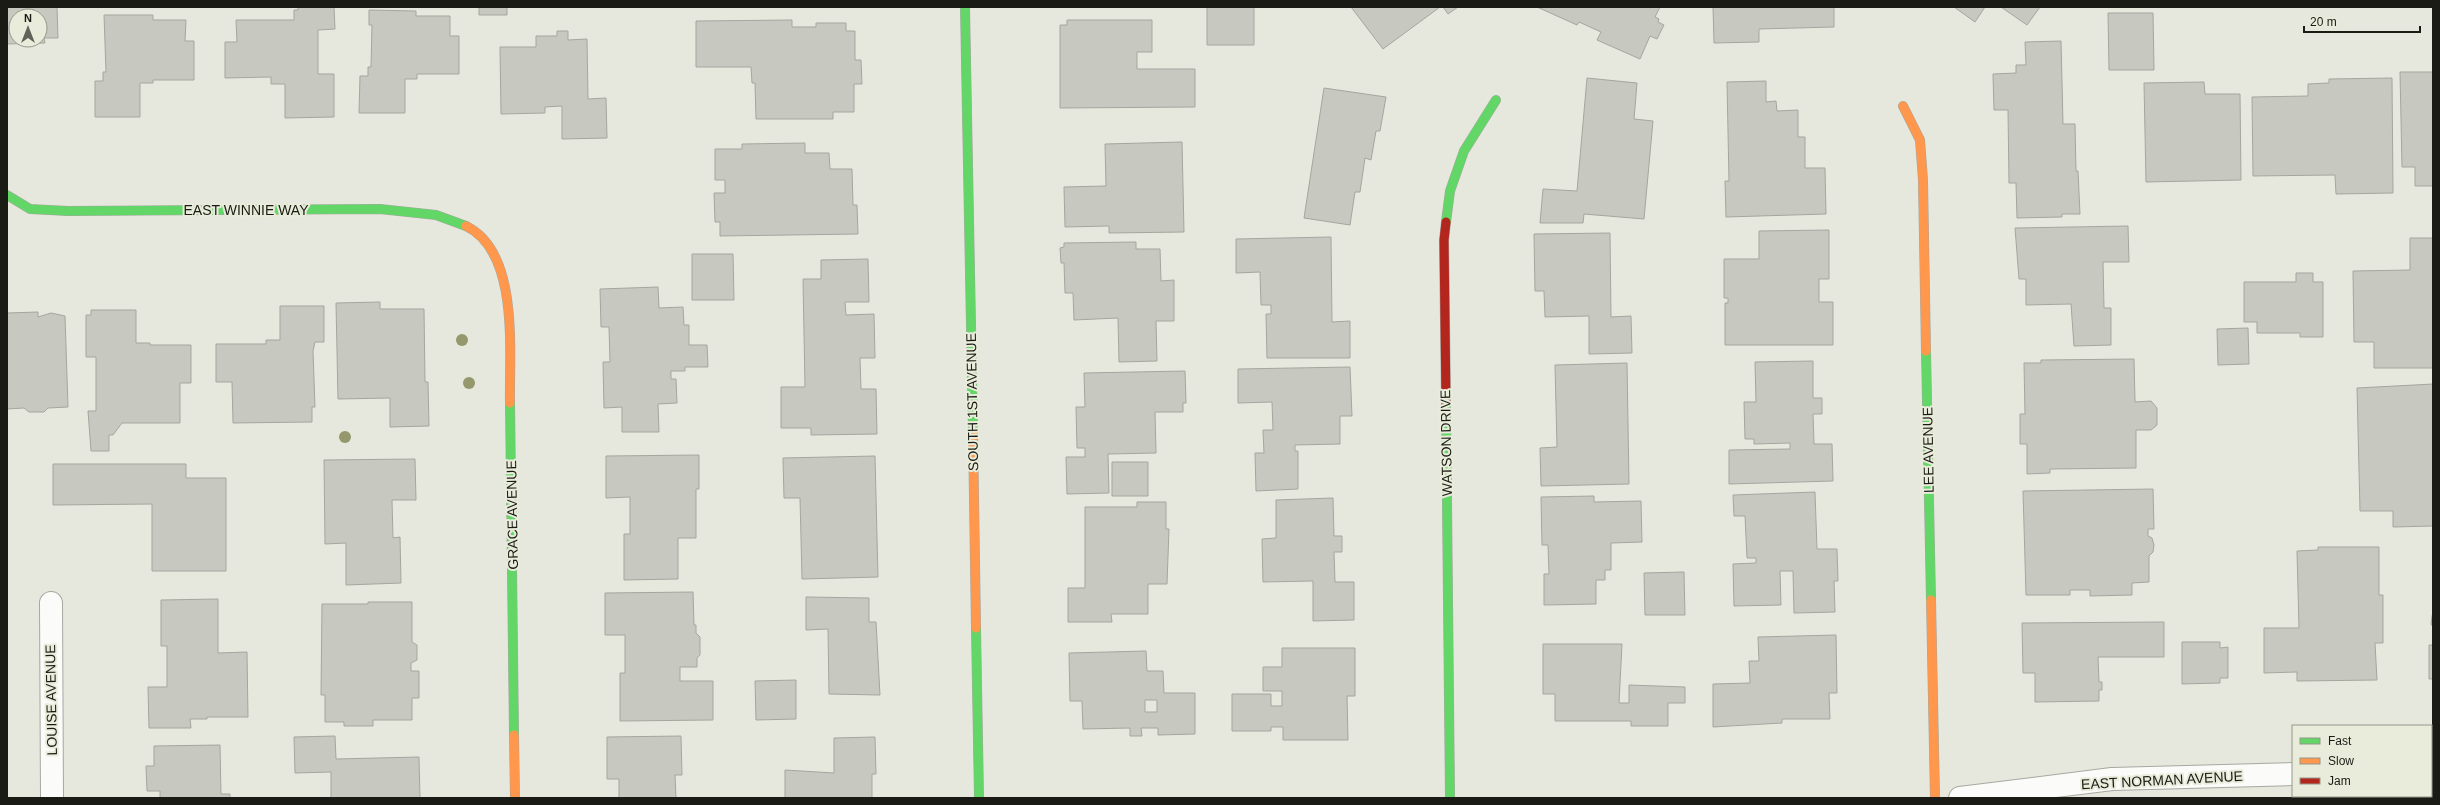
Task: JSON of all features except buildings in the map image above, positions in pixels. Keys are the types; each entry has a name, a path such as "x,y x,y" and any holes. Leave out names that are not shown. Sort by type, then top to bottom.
{"street":[{"name":"SOUTH 1ST AVENUE","path":"965,7 979,798"},
{"name":"WATSON DRIVE","path":"1450,798 1444,240 1450,191 1464,151 1496,100"},
{"name":"LEE AVENUE","path":"1903,106 1920,140 1923,180 1935,798"},
{"name":"EAST WINNIE WAY","path":"7,195 30,209 68,211 372,209 426,211 460,223 484,237"},
{"name":"GRACE AVENUE","path":"484,237 501,271 509,317 515,798"},
{"name":"LOUISE AVENUE","path":"50,602 52,798"},
{"name":"EAST NORMAN AVENUE","path":"1960,798 2112,779 2292,774"}],"traffic: fast":[{"path":"965,7 973,432"},
{"path":"1446,222 1450,191 1464,151 1496,100"},
{"path":"7,195 30,209 68,211 380,209 436,215 466,226"},
{"path":"1926,351 1931,600"},
{"path":"510,403 514,735"},
{"path":"1446,403 1450,798"},
{"path":"976,628 979,798"}],"traffic: slow":[{"path":"1903,106 1920,140 1923,180 1926,351"},
{"path":"466,226 483,239 496,258 503,280 508,306 510,332 510,403"},
{"path":"973,432 976,628"},
{"path":"1931,600 1935,798"},
{"path":"514,735 515,798"}],"traffic: jam":[{"path":"1446,222 1444,240 1446,403"}]}
